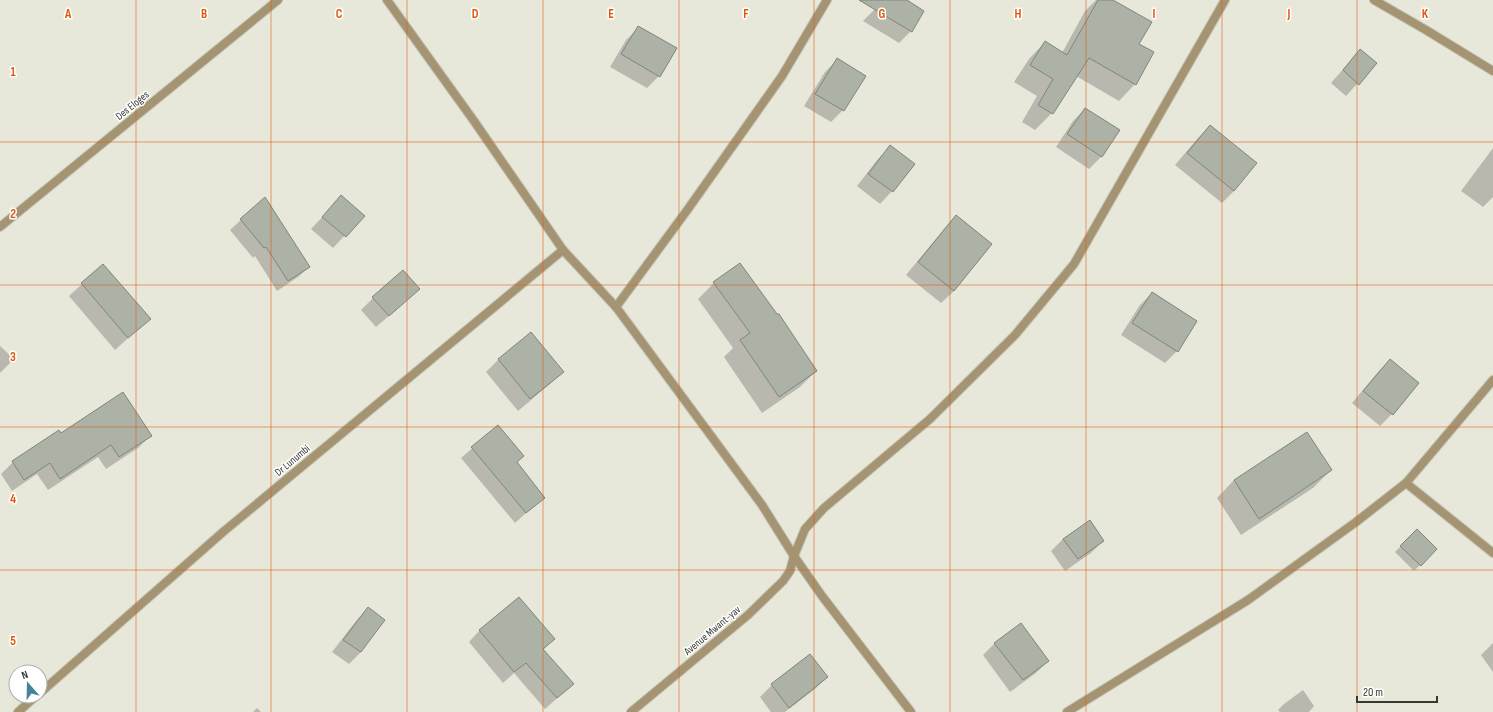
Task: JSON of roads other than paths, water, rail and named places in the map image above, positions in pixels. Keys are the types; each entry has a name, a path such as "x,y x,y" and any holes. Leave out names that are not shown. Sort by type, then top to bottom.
{"street":[{"name":"Des Eloges","path":"0,227 278,0"},
{"path":"387,0 474,121 563,250 616,307 762,505 794,556 822,596 911,712"},
{"path":"616,307 688,209 782,76 827,0"},
{"path":"1374,0 1426,30 1493,72"},
{"name":"Avenue Mwant-yav","path":"631,712 748,615 783,581 790,571 794,556 805,529 814,517 930,419 1015,335 1074,264 1223,1"},
{"name":"Dr Lunumbi","path":"48,686 223,532 563,250"},
{"path":"1068,712 1248,600 1356,522 1406,482 1493,380"},
{"path":"1406,482 1493,553"},
{"path":"18,712 27,704"}]}
